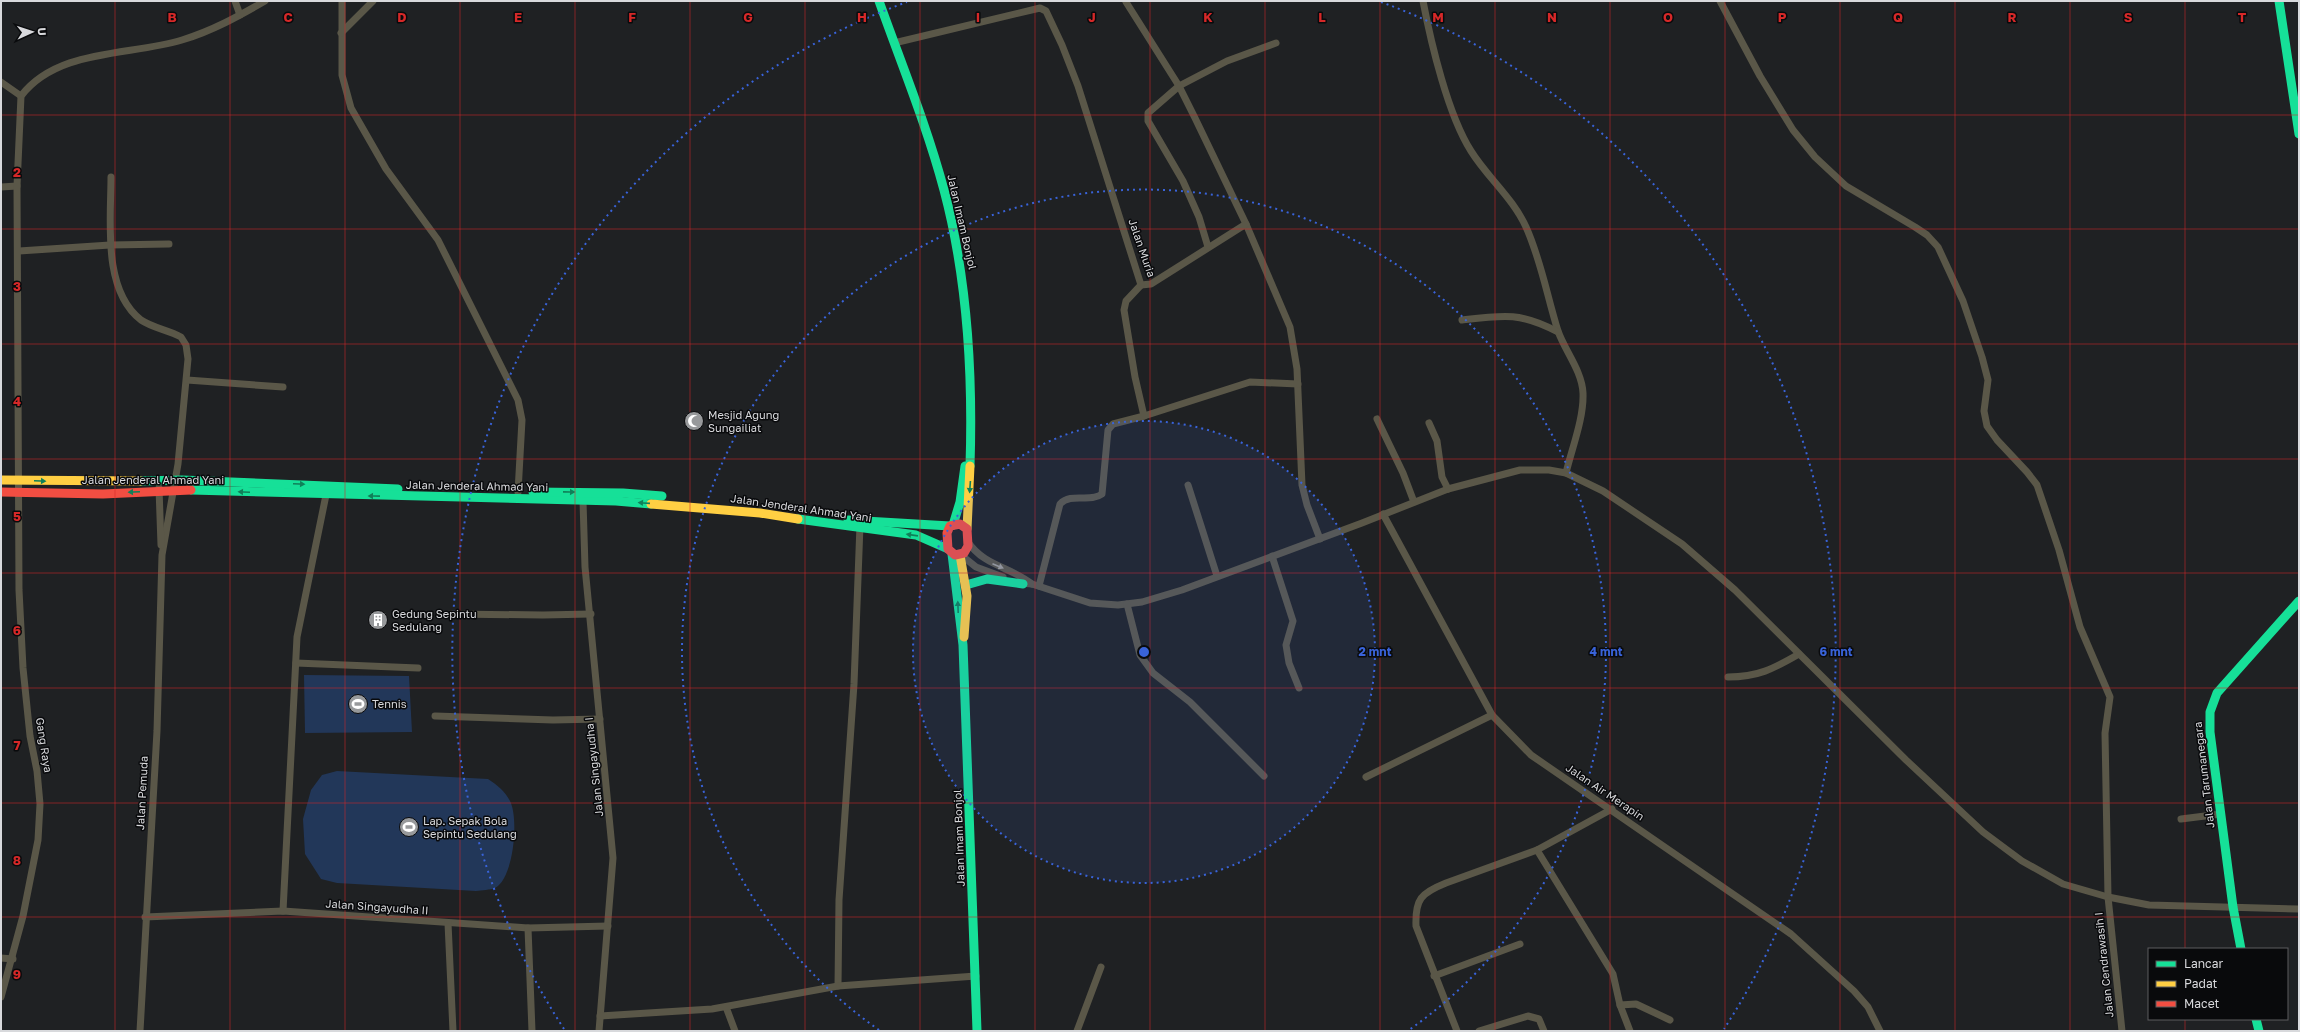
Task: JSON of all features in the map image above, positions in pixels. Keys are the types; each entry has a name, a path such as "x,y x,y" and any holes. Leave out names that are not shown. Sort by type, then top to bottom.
{"main road":[{"name":"Jalan Imam Bonjol","path":"879,1 944,190 960,266 969,328 972,375 972,434 968,542"},
{"path":"2279,1 2296,94 2299,134"},
{"name":"Jalan Imam Bonjol","path":"963,645 966,626 966,585 947,533 960,502 967,450 972,434"},
{"name":"Jalan Jenderal Ahmad Yani","path":"1,480 92,482 176,480 400,490 622,493 763,506 916,535 955,553"},
{"name":"Jalan Jenderal Ahmad Yani","path":"1,492 173,492 198,490 326,496 583,501 682,505 860,525 960,524 968,530"},
{"path":"955,553 965,551 968,542"},
{"name":"Jalan Imam Bonjol","path":"955,553 959,626 963,645 977,1031"},
{"path":"966,585 985,578 1023,584"},
{"name":"Jalan Tarumanegara","path":"2241,948 2233,907 2210,732 2212,702 2227,679 2299,601"},
{"path":"2256,1020 2259,1031"}],"street":[{"path":"234,1 240,16"},
{"path":"1,82 21,96 39,77 63,65 181,40 209,30 240,16 265,1"},
{"path":"342,1 342,75 351,108 386,169 438,240 518,400 522,420 518,492"},
{"path":"341,33 373,1"},
{"path":"1423,1 1438,62 1460,127 1470,149 1482,168 1508,198 1526,226 1558,332 1583,390 1582,407 1566,473"},
{"name":"Jalan Cendrawasih I","path":"1720,1 1760,76 1793,130 1815,157 1846,186 1927,235 1938,247 1963,300 1988,380 1984,411 1987,426 1997,440 2027,472 2036,485 2055,538 2080,627 2109,692 2110,705 2105,733 2108,897 2122,1031"},
{"path":"1126,2 1179,86 1246,224 1290,327 1296,351 1301,423 1302,485 1307,505 1320,538"},
{"name":"Jalan Muria","path":"894,43 1040,8 1046,11 1062,45 1078,86 1141,285 1151,284 1246,224"},
{"path":"1208,247 1199,217 1183,181 1148,121 1149,111 1179,86 1226,61 1276,43"},
{"name":"Gang Raya","path":"1,997 13,959 38,840 40,804 37,771 30,736 23,668 18,492 19,251 17,186 21,96"},
{"name":"Jalan Pemuda","path":"111,177 110,245 117,284 132,312 150,325 181,337 186,344 188,354 187,380 176,480 162,555"},
{"path":"1,186 17,186"},
{"path":"19,251 110,245 169,244"},
{"path":"1141,285 1126,301 1124,310 1135,377 1144,416"},
{"path":"1462,320 1517,316 1537,321 1558,332"},
{"path":"187,380 283,387"},
{"path":"1036,585 1060,504 1069,498 1095,497 1102,494 1108,430 1112,424 1144,416 1245,383 1264,381 1298,384"},
{"path":"1377,419 1403,473 1414,502"},
{"path":"1429,423 1437,441 1442,477 1448,489"},
{"path":"968,542 975,552 988,562 1036,585 1090,603 1127,604 1161,597 1448,489 1487,477 1534,469 1566,473 1603,491 1666,532 1735,590 1906,760 1983,832 2022,861 2063,884 2108,897 2149,905 2299,909"},
{"name":"Jalan Pemuda","path":"140,1031 145,917 157,731 162,555 158,492 160,480"},
{"path":"1188,485 1217,576"},
{"path":"283,911 297,637 326,496"},
{"name":"Jalan Singayudha I","path":"583,501 583,538 613,858 598,1031"},
{"name":"Jalan Air Merapin","path":"1383,514 1492,715 1508,734 1530,755 1612,809 1791,934 1854,991 1868,1007 1880,1031"},
{"path":"838,986 839,900 854,684 860,525"},
{"path":"955,553 976,568 1023,584 1036,585"},
{"path":"1272,556 1293,621 1286,645 1289,663 1299,688"},
{"path":"1127,604 1137,645 1150,669 1168,687 1190,702 1264,776"},
{"path":"451,614 591,614"},
{"path":"1728,678 1756,676 1769,671 1799,654"},
{"path":"296,663 418,668"},
{"path":"1366,777 1492,715"},
{"path":"435,716 553,720 600,719"},
{"path":"1457,1031 1434,976 1416,926 1417,904 1423,895 1446,883 1537,850 1612,809"},
{"path":"2181,819 2221,814"},
{"path":"1537,850 1613,974 1620,1005 1630,1031"},
{"name":"Jalan Singayudha II","path":"145,917 283,911 528,928 608,926"},
{"path":"448,923 453,1031"},
{"path":"528,928 532,1031"},
{"path":"1434,976 1520,944"},
{"path":"1,958 13,959"},
{"path":"1077,1031 1101,967"},
{"path":"600,1016 726,1006 838,986 976,976"},
{"path":"1620,1005 1636,1004 1670,1020"},
{"path":"726,1006 734,1031"},
{"path":"1479,1031 1528,1016 1539,1019 1544,1031"}],"shaded area":[{"name":"Tennis","path":"304,675 409,676 412,732 305,733"},
{"name":"Lap. Sepak Bola Sepintu Sedulang","path":"337,771 488,779 506,794 513,809 513,847 507,873 495,888 476,891 337,883 321,879 305,854 303,819 311,790 322,775"}],"traffic: fast":[{"path":"879,1 930,142 944,190 959,258 964,292 971,396 970,466"},
{"path":"2279,1 2299,134"},
{"path":"953,525 960,502 965,466"},
{"path":"141,481 182,480 398,489"},
{"path":"191,490 616,501 651,504"},
{"path":"533,492 623,493 662,496"},
{"path":"798,519 916,535 948,549"},
{"path":"848,520 950,526"},
{"path":"952,554 963,645 977,1031"},
{"path":"966,585 987,579 1023,584"},
{"path":"2241,948 2233,907 2210,732 2210,712 2217,693 2299,601"},
{"path":"2256,1020 2259,1031"}],"traffic: slow":[{"path":"967,529 970,466"},
{"path":"1,480 141,481"},
{"path":"651,504 760,513 798,519"},
{"path":"960,555 967,596 964,637"}],"traffic: jam":[{"path":"1,492 103,494 191,490"},
{"path":"960,524 967,529 968,546 964,553 955,555 948,549 947,533 950,526 960,524"}],"place":[{"name":"Mesjid Agung Sungailiat","path":"694,421"},
{"name":"Gedung Sepintu Sedulang","path":"378,620"},
{"name":"Tennis","path":"358,704"},
{"name":"Lap. Sepak Bola Sepintu Sedulang","path":"409,827"}]}
